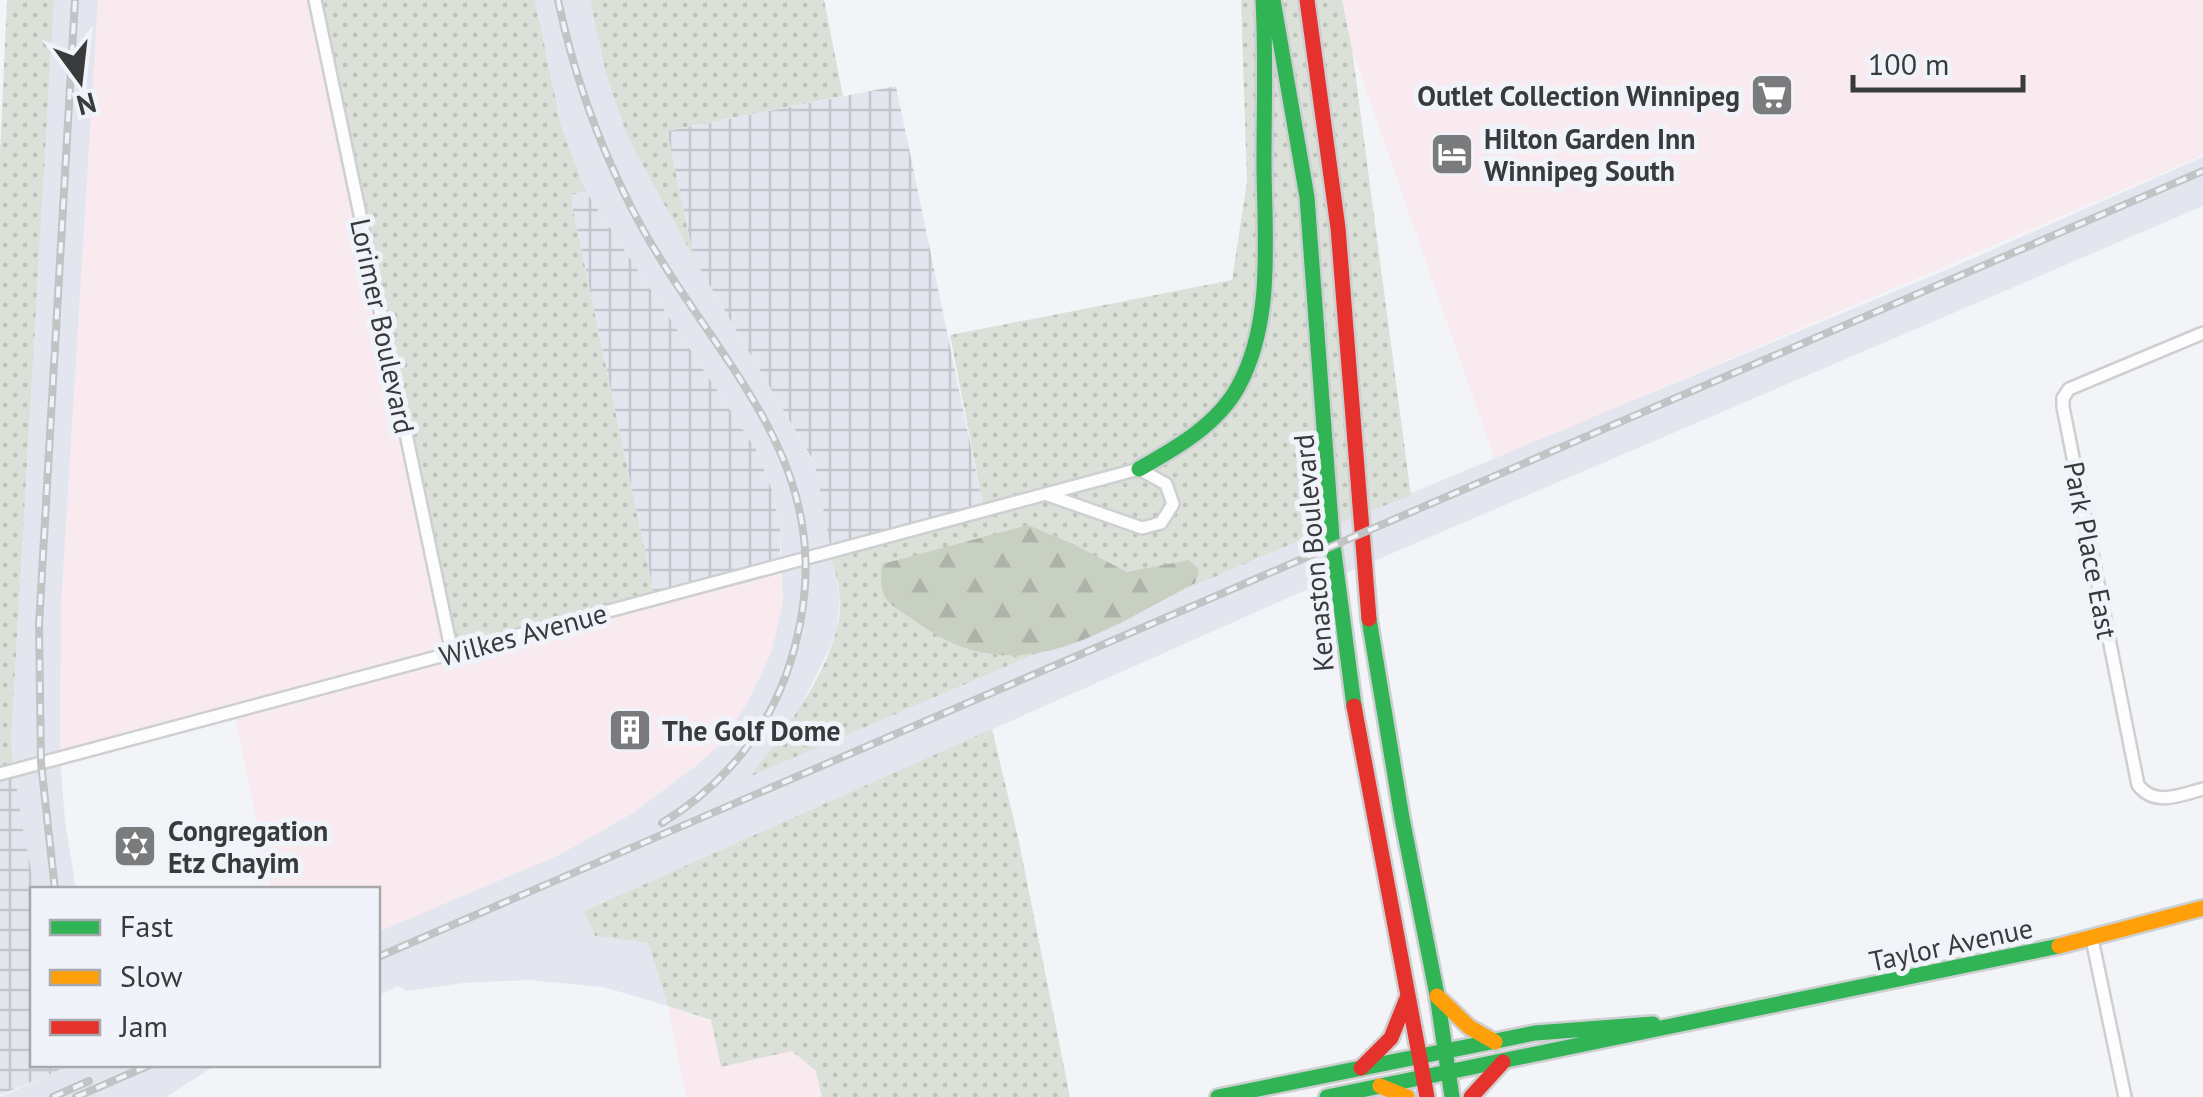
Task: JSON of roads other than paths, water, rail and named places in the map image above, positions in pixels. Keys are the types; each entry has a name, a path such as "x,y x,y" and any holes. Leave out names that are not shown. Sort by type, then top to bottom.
{"main road":[{"path":"1139,468 1183,444 1221,410 1239,386 1251,357 1263,267 1262,0"},
{"name":"Kenaston Boulevard","path":"1274,0 1296,117 1310,223 1331,526 1344,640 1366,781 1427,1097"},
{"name":"Kenaston Boulevard","path":"1306,0 1339,246 1370,630 1452,1097"},
{"name":"Taylor Avenue","path":"1327,1097 2092,939 2203,908"},
{"path":"1437,996 1469,1027 1495,1042"},
{"path":"1361,1068 1391,1038 1408,997"},
{"name":"Taylor Avenue","path":"1218,1097 1574,1028 1707,1020"},
{"path":"1471,1097 1503,1062"},
{"path":"1380,1086 1407,1097"}],"street":[{"name":"Lorimer Boulevard","path":"315,0 452,653"},
{"name":"Park Place East","path":"2203,332 2069,389 2062,406 2138,786 2146,796 2162,799 2203,789"},
{"name":"Wilkes Avenue","path":"0,774 1139,468"},
{"path":"1045,494 1142,528 1153,527 1166,518 1173,504 1171,494 1161,480 1139,468"},
{"path":"2092,939 2125,1097"}],"railway":[{"path":"55,887 41,763 39,625 75,0"},
{"path":"558,0 579,80 619,182 664,264 764,419 788,472 803,528 805,590 791,660 771,710 725,773 662,823"},
{"path":"380,956 2203,171"},
{"path":"76,1097 145,1067"},
{"path":"53,1097 89,1081"}],"place":[{"name":"Outlet Collection Winnipeg","path":"1772,95"},
{"name":"Hilton Garden Inn Winnipeg South","path":"1452,154"},
{"name":"The Golf Dome","path":"630,730"},
{"name":"Congregation Etz Chayim","path":"135,846"}]}
